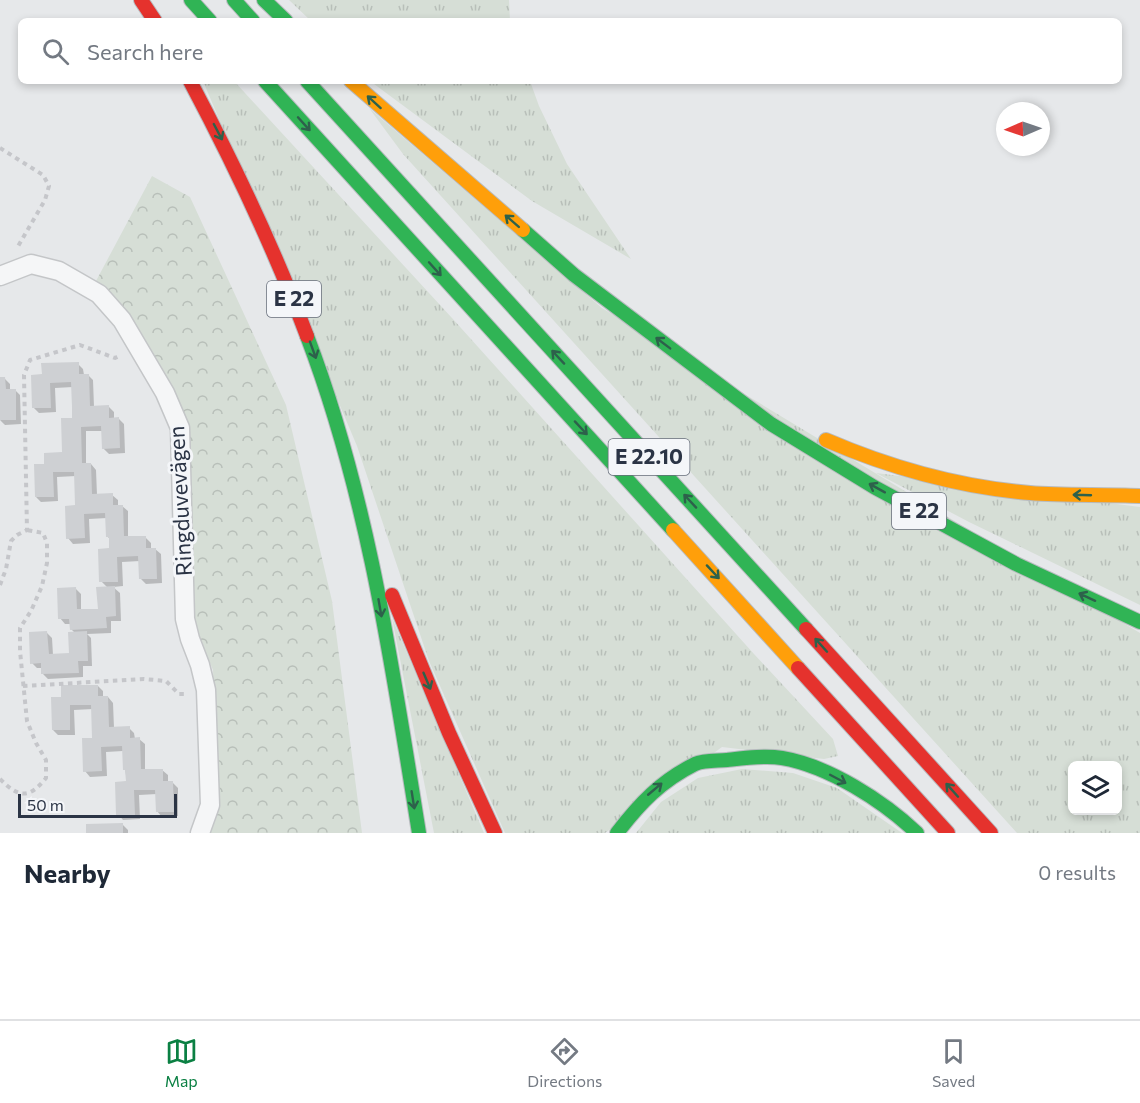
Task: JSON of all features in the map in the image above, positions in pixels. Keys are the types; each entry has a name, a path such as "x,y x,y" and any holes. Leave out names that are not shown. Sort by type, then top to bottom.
{"highway":[{"path":"141,0 153,18"},
{"path":"191,0 207,18"},
{"path":"234,0 250,18"},
{"path":"264,0 283,18"},
{"name":"E 22","path":"192,84 255,207 315,355 339,427 367,529 418,833"},
{"name":"E 22.10","path":"268,84 948,833"},
{"name":"E 22.10","path":"310,84 991,833"},
{"name":"E 22","path":"354,84 574,275 771,424 874,487 1016,564 1140,622"},
{"path":"710,378 784,421 832,443 890,465 940,480 1031,493 1140,496"},
{"path":"367,529 426,680 495,833"},
{"path":"617,833 638,804 664,782 698,763 742,758 781,758 820,769 899,816 917,833"}],"street":[{"name":"Ringduvevägen","path":"0,276 31,264 59,271 99,294 122,320 165,393 180,428 185,619 206,690 210,805 200,833"}],"path":[{"path":"0,148 43,175 49,186 45,200 0,276"},
{"path":"27,530 24,375 30,360 80,345 115,358 139,349"},
{"path":"0,585 6,569 11,541 27,530 42,533 47,543 47,563 42,586 31,611 20,628 20,651 27,721 46,760 46,778 36,791 23,794 9,788 0,779"},
{"path":"23,686 144,679 166,681 180,694 206,690"}],"green space":[{"path":"289,0 509,0 510,18 308,18"},
{"path":"204,84 237,84 833,739 838,756 824,759 722,747 605,833 505,833 429,661 357,446"},
{"path":"374,84 531,84 567,164 631,259 532,201"},
{"path":"369,108 602,308 1140,633 1140,833 1017,833 403,154"},
{"path":"152,176 190,197 286,405 332,601 362,833 209,833 217,798 213,670 193,622 187,427 159,365 125,310 96,281"},
{"path":"876,473 1140,507 1140,605 969,522"},
{"path":"392,618 484,833 434,833"},
{"path":"742,769 793,773 837,788 902,833 636,833 661,802 698,778"}],"building":[{"path":"79,362 79,374 89,374 90,406 109,405 109,418 119,417 120,448 102,449 101,426 81,427 82,463 91,463 92,494 113,493 113,505 123,505 124,536 146,536 146,548 156,548 157,579 139,579 138,556 117,557 118,582 99,582 98,549 109,548 105,513 84,514 85,538 66,539 65,506 75,505 74,472 53,472 54,497 35,497 34,464 44,464 44,453 62,452 61,418 72,418 72,407 71,382 50,383 51,408 32,408 31,375 42,374 41,363"},
{"path":"0,377 5,377 6,389 16,389 16,420 0,420"},
{"path":"115,586 116,616 106,617 107,628 70,630 69,619 58,619 57,588 76,587 77,609 98,609 96,587"},
{"path":"47,631 49,654 69,653 68,632 87,631 88,661 78,661 79,673 41,674 41,663 30,664 29,632"},
{"path":"61,685 98,685 98,696 108,696 109,727 130,726 130,738 140,737 141,769 163,769 163,781 173,781 174,812 156,812 155,790 134,790 135,815 116,815 115,782 126,781 122,746 101,747 102,771 83,772 82,738 92,738 91,705 70,705 70,730 52,730 51,697 61,697"},
{"path":"123,823 123,833 86,833 86,824"}],"traffic: fast":[{"path":"191,0 207,18"},
{"path":"234,0 250,18"},
{"path":"264,0 283,18"},
{"path":"268,84 673,530"},
{"path":"310,84 806,629"},
{"path":"523,230 574,275 771,424 874,487 1016,564 1140,622"},
{"path":"307,336 328,396 362,519 388,644 419,833"},
{"path":"617,833 652,794 695,764 755,757 782,758 800,762 836,777 872,797 917,833"}],"traffic: slow":[{"path":"354,84 523,230"},
{"path":"826,440 926,475 977,486 1044,494 1140,496"},
{"path":"673,530 798,668"}],"traffic: jam":[{"path":"141,0 153,18"},
{"path":"192,84 253,207 307,336"},
{"path":"392,595 449,733 495,833"},
{"path":"806,629 991,833"},
{"path":"798,668 948,833"}]}
